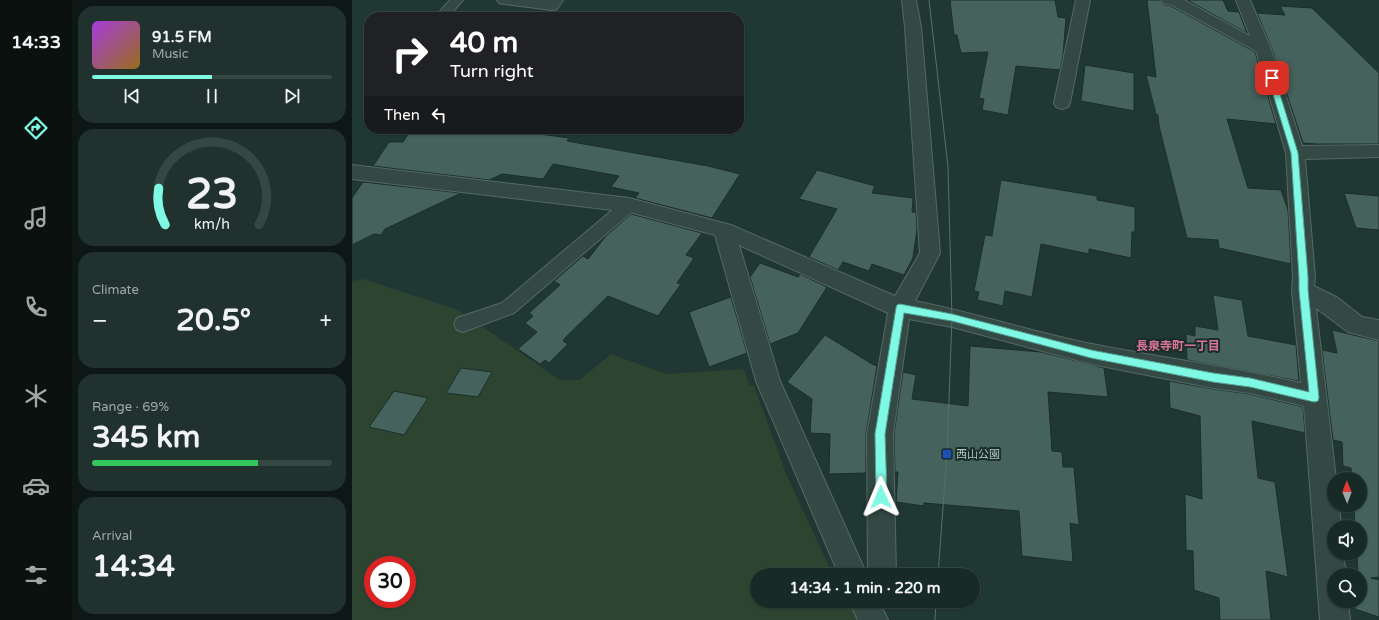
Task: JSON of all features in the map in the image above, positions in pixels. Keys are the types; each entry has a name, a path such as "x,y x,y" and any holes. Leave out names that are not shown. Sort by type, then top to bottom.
{"street":[{"path":"504,0 552,6 556,0"},
{"path":"882,568 880,434 900,308 930,253 913,27 909,0"},
{"path":"1062,103 1083,0"},
{"path":"1168,0 1177,2 1263,49"},
{"path":"1243,0 1263,49 1294,153 1304,277 1303,290 1322,462 1335,620"},
{"path":"1294,153 1379,151"},
{"path":"352,172 630,205 724,230 900,308 952,318 1091,354 1213,377 1250,382 1314,398"},
{"path":"724,230 768,381 850,568"},
{"path":"1303,290 1330,305 1356,325 1379,330"},
{"path":"867,608 873,620"},
{"path":"883,608 883,620"}],"lane":[{"path":"446,12 457,0"},
{"path":"463,324 508,308 630,205"}],"green space":[{"path":"363,279 458,310 560,380 580,380 611,354 666,374 744,369 749,385 754,386 787,476 830,568 750,568 750,608 853,608 861,620 352,620 352,281"}],"building":[{"path":"950,0 1055,0 1058,17 1066,18 1063,55 1060,70 1016,66 1008,115 982,110 984,99 979,98 988,52 961,53 957,35 954,35"},
{"path":"1147,0 1160,0 1163,4 1171,6 1255,52 1276,124 1227,119 1248,188 1281,190 1288,210 1291,264 1219,248 1218,240 1187,238 1159,126 1158,115 1156,114 1146,75 1156,77"},
{"path":"1187,0 1223,0 1228,11 1239,12 1247,33"},
{"path":"1280,6 1312,8 1379,73 1379,144 1303,143 1272,49 1257,13 1285,15"},
{"path":"1085,65 1134,73 1134,111 1081,101"},
{"path":"408,134 540,134 569,138 567,141 708,166 740,174 712,218 635,198 639,193 611,187 619,176 553,164 543,179 502,174 489,180 373,166 389,142 403,142"},
{"path":"817,170 875,186 872,193 913,198 912,212 916,212 917,229 913,258 904,275 872,264 869,271 843,262 838,270 809,257 837,209 799,199"},
{"path":"1001,180 1097,196 1097,200 1135,207 1135,232 1132,232 1131,258 1089,249 1089,254 1041,244 1032,297 1005,291 1003,306 977,300 979,292 974,291 985,235 992,236"},
{"path":"363,182 461,193 385,229 381,235 374,234 352,245 352,198"},
{"path":"1344,193 1379,196 1379,230 1356,228"},
{"path":"631,214 702,233 686,255 694,258 677,283 681,284 658,316 608,296 565,338 563,341 568,344 549,363 545,360 540,364 518,349 537,332 525,323 533,316 529,313 560,285 554,281 583,256 588,259 606,236"},
{"path":"760,263 798,277 800,274 827,287 798,333 770,344 750,277"},
{"path":"1213,295 1242,300 1248,336 1296,345 1299,381 1187,360 1186,334 1195,336 1195,326 1218,330"},
{"path":"731,297 747,353 709,367 689,312"},
{"path":"1332,330 1379,341 1379,577 1371,578 1379,580 1379,617 1355,609 1367,608 1367,568 1358,568 1357,560 1367,560 1367,520 1355,520 1354,512 1367,512 1367,472 1351,472 1351,468 1343,466 1342,442 1333,440 1322,350 1337,353"},
{"path":"825,335 877,366 866,434 866,473 829,474 830,434 810,433 812,399 787,382"},
{"path":"970,346 1041,352 1104,368 1108,397 1048,392 1052,451 1062,452 1063,467 1074,467 1079,525 1070,523 1073,562 1022,556 1019,511 924,503 924,506 896,502 898,472 895,472 894,434 903,372 916,375 912,399 968,406"},
{"path":"461,368 492,372 478,397 446,393"},
{"path":"1169,381 1250,394 1303,407 1305,433 1252,421 1258,478 1275,482 1288,577 1266,571 1271,620 1220,620 1219,598 1194,590 1193,551 1186,550 1185,494 1202,499 1200,416 1170,408"},
{"path":"394,391 428,398 404,435 369,427"}],"tram line":[{"path":"929,0 948,167 952,318 947,454 939,568"},
{"path":"935,620 936,608"}],"place":[{"name":"西山公園","path":"947,454"}],"district":[{"name":"長泉寺町一丁目","path":"1178,346"}],"route":[{"path":"881,497 880,434 900,308 952,318 1091,354 1213,377 1250,382 1314,398 1303,290 1304,277 1294,153 1272,78"}]}
